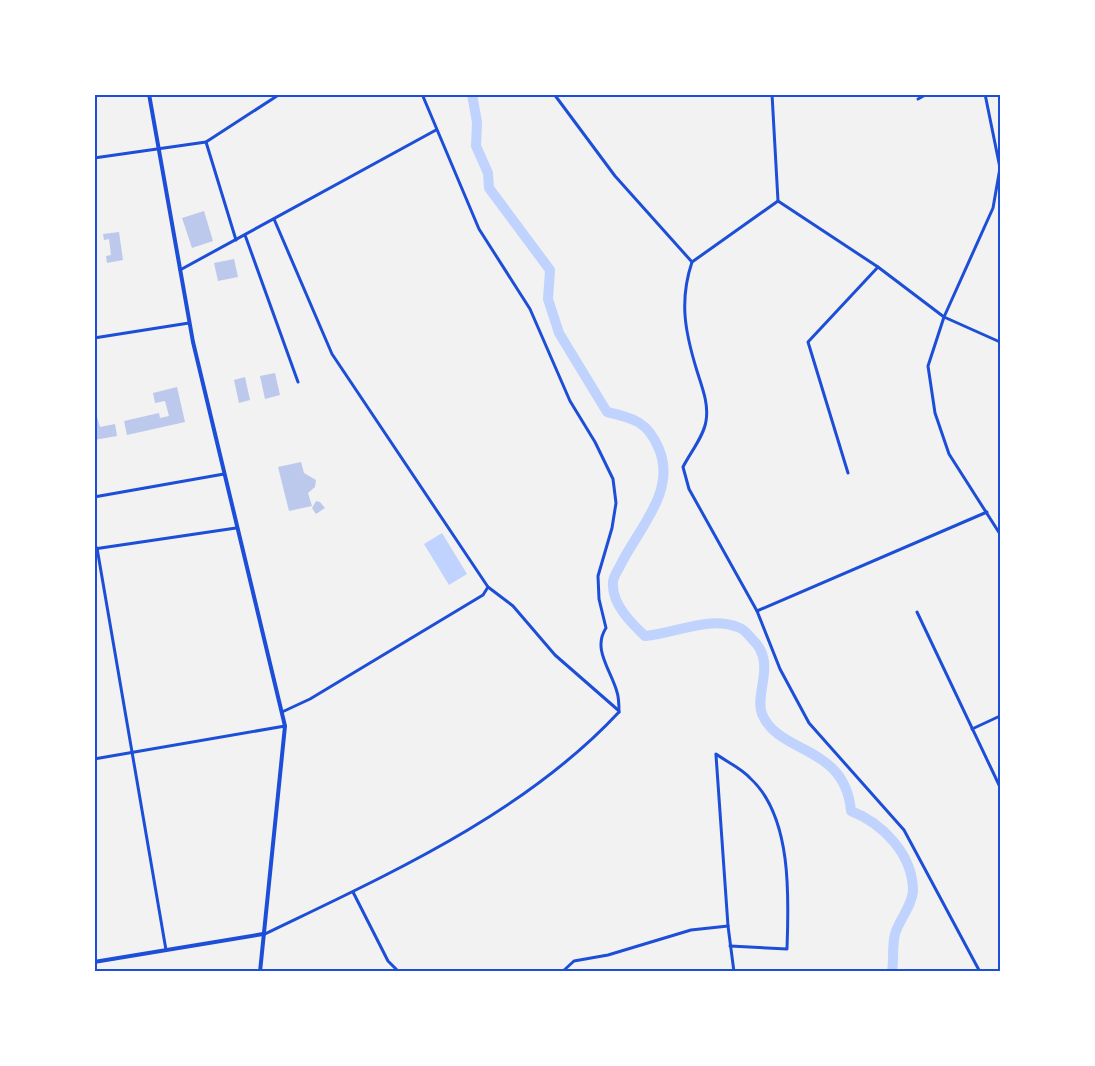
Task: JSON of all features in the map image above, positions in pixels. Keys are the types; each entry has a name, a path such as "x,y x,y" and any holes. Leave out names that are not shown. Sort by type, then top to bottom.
{"street":[{"path":"149,94 189,323 285,726 260,972"},
{"path":"94,158 206,142 280,94"},
{"path":"422,94 479,229 530,309 570,401 595,442 613,478 616,503 612,528 598,576 598,599 606,628 600,636 601,651 617,693 620,711"},
{"path":"554,94 615,176 692,262"},
{"path":"772,94 778,201"},
{"path":"918,99 927,94"},
{"path":"985,94 1000,168 993,208 944,317 928,366 935,413 949,454 1000,534"},
{"path":"180,270 436,130"},
{"path":"206,142 237,240"},
{"path":"778,201 692,262 684,287 684,315 690,347 706,400 706,422 683,467 689,489 757,610 780,669 809,723 904,830 980,972"},
{"path":"778,201 878,267 944,317 1000,342"},
{"path":"274,219 332,354 489,587 513,606 555,655 620,711"},
{"path":"245,235 298,382"},
{"path":"848,473 808,342 878,267"},
{"path":"94,338 189,323"},
{"path":"94,497 224,474"},
{"path":"757,610 987,512"},
{"path":"166,950 96,549 236,528"},
{"path":"282,712 310,699 473,601 489,587"},
{"path":"917,612 1000,787"},
{"path":"94,962 263,934 353,892 407,864 532,786 597,735 620,711"},
{"path":"972,729 1000,716"},
{"path":"94,759 285,726"},
{"path":"730,946 787,949 789,909 780,825 771,806 751,778 716,754 728,926 730,946 734,972"},
{"path":"353,892 388,961 399,972"},
{"path":"562,972 574,961 608,955 691,930 728,926"}],"water":[{"path":"442,533 467,574 449,585 424,544"}],"building":[{"path":"204,211 213,241 192,248 182,218"},
{"path":"119,232 123,260 107,263 106,256 111,255 109,239 104,240 103,234"},
{"path":"234,259 238,277 218,281 214,263"},
{"path":"275,373 280,395 265,399 260,376"},
{"path":"245,377 250,400 239,403 234,380"},
{"path":"177,387 185,422 127,435 124,421 159,413 160,418 169,416 165,401 155,403 153,393"},
{"path":"94,406 100,427 115,424 117,436 94,440"},
{"path":"301,462 304,473 316,480 315,487 308,493 312,506 289,511 278,467"},
{"path":"316,501 325,508 316,514 312,508"}],"waterway":[{"path":"472,94 477,122 476,146 488,173 489,188 550,270 548,299 559,333 607,412 632,419 645,427 659,449 663,465 663,480 659,495 653,510 614,578 615,597 628,619 645,636 705,624 728,624 744,630 760,649 764,668 760,706 770,727 782,737 825,762 837,773 846,789 851,811 863,816 884,832 894,842 908,865 913,891 895,934 892,972"}]}
